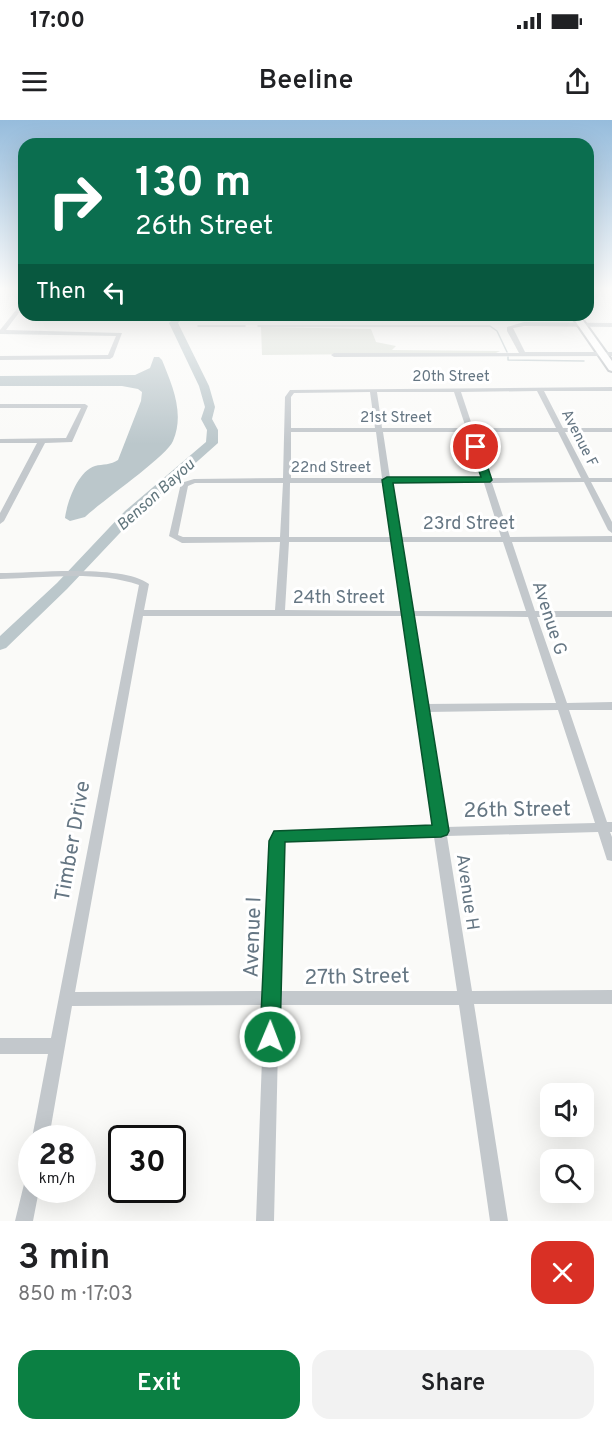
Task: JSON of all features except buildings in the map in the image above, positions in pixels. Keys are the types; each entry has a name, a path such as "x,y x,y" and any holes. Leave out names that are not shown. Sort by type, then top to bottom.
{"main road":[{"path":"597,341 608,354 612,368"}],"street":[{"path":"0,358 110,357 117,341"},
{"path":"516,341 524,355"},
{"path":"334,355 608,354"},
{"name":"20th Street","path":"287,430 291,393 297,390 612,389"},
{"name":"Avenue H","path":"373,390 499,1221"},
{"name":"Avenue G","path":"457,390 562,706 607,827 612,856"},
{"name":"Avenue F","path":"540,390 612,530"},
{"path":"0,406 85,406 72,439 0,441"},
{"path":"280,614 285,540 287,430"},
{"name":"21st Street","path":"287,430 612,430"},
{"path":"0,521 42,441"},
{"name":"22nd Street","path":"182,540 173,536 184,485 194,481 612,480"},
{"name":"23rd Street","path":"182,540 612,539"},
{"name":"Timber Drive","path":"0,576 113,576 133,578 144,584 43,1125"},
{"name":"24th Street","path":"138,614 612,614"},
{"path":"422,708 612,706"},
{"name":"26th Street","path":"280,836 607,827"},
{"name":"Avenue I","path":"266,1221 271,998 277,841 280,836"},
{"name":"27th Street","path":"66,999 612,997"},
{"path":"0,1046 58,1046"},
{"path":"24,1221 28,1203"}],"shaded area":[{"path":"262,341 376,341 396,346 392,350 500,351 496,353 262,355"},
{"path":"154,357 162,360 176,399 178,420 173,441 147,468 85,517 70,521 65,518 74,488 89,469 118,460 141,401 142,392 122,386 0,386 0,376 135,375 150,368"}],"waterway":[{"name":"Benson Bayou","path":"0,645 62,586 130,514 212,443 212,430 206,419 210,407 204,386 182,341"},
{"path":"502,341 507,352"},
{"path":"508,357 508,360 584,361"}],"route":[{"path":"270,1037 277,841 280,836 286,834 441,831 387,480 487,480 476,447"}]}
